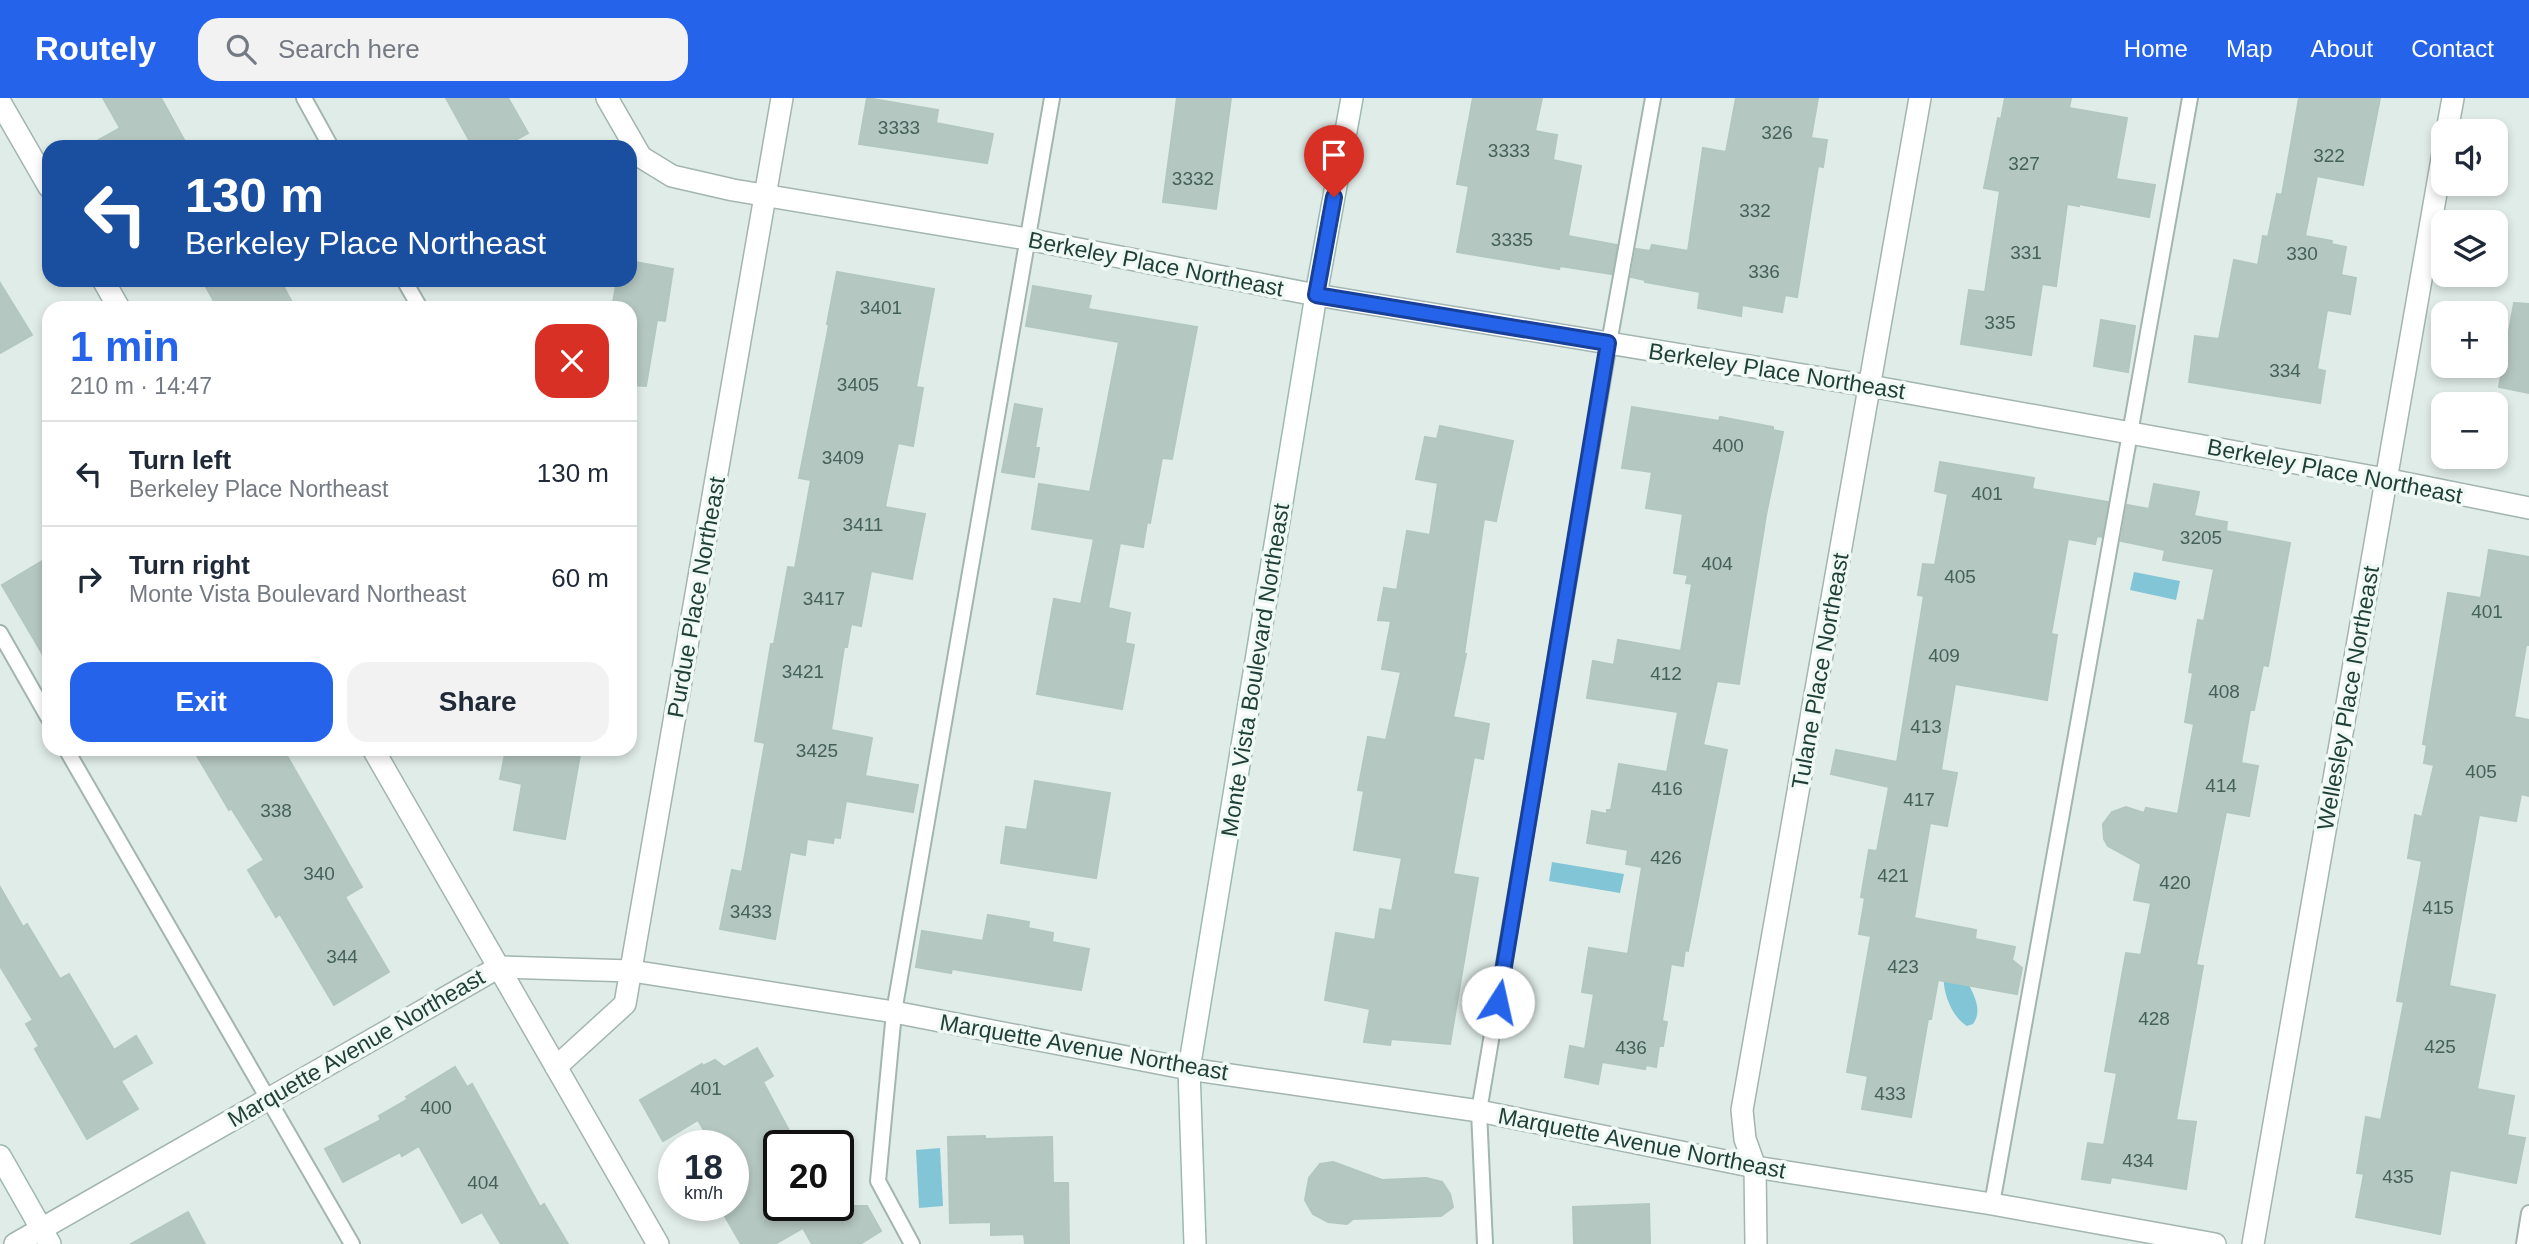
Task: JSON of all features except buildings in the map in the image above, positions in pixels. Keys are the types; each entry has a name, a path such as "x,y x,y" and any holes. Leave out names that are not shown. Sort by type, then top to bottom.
{"street":[{"name":"Berkeley Place Northeast","path":"607,98 631,140"},
{"name":"Purdue Place Northeast","path":"556,1067 625,1004 782,98"},
{"name":"Monte Vista Boulevard Northeast","path":"1195,1244 1189,1069 1316,295 1352,98"},
{"name":"Tulane Place Northeast","path":"1756,1244 1755,1167 1745,1139 1742,1110 1920,98"},
{"path":"2449,119 2453,98"},
{"path":"0,102 42,175"},
{"name":"Berkeley Place Northeast","path":"637,150 641,157 672,176 765,196 1027,239 1316,295 1870,386 2529,508"},
{"name":"Wellesley Place Northeast","path":"2253,1244 2435,196"},
{"path":"382,756 499,967 658,1244"},
{"name":"Marquette Avenue Northeast","path":"16,1244 46,1236 267,1098 499,967 632,971 894,1012 1189,1069 1479,1111 1755,1167 1992,1204 2215,1244"},
{"path":"0,1156 46,1236"}],"lane":[{"path":"304,98 327,140"},
{"path":"912,1244 878,1181 894,1012 1052,98"},
{"path":"1485,1244 1479,1111 1608,343 1653,98"},
{"path":"1992,1204 2190,98"},
{"path":"0,633 42,707"},
{"path":"70,756 352,1244"},
{"path":"2524,1244 2529,1213"}],"water":[{"path":"2134,572 2180,581 2176,600 2130,590"},
{"path":"1552,862 1624,874 1620,893 1549,881"},
{"path":"1944,975 1965,977 1977,1006 1973,1024 1967,1026 1962,1022 1949,1004"},
{"path":"940,1148 943,1206 919,1208 916,1150"}],"route":[{"path":"1334,197 1316,295 1608,343 1498,1002"}]}
